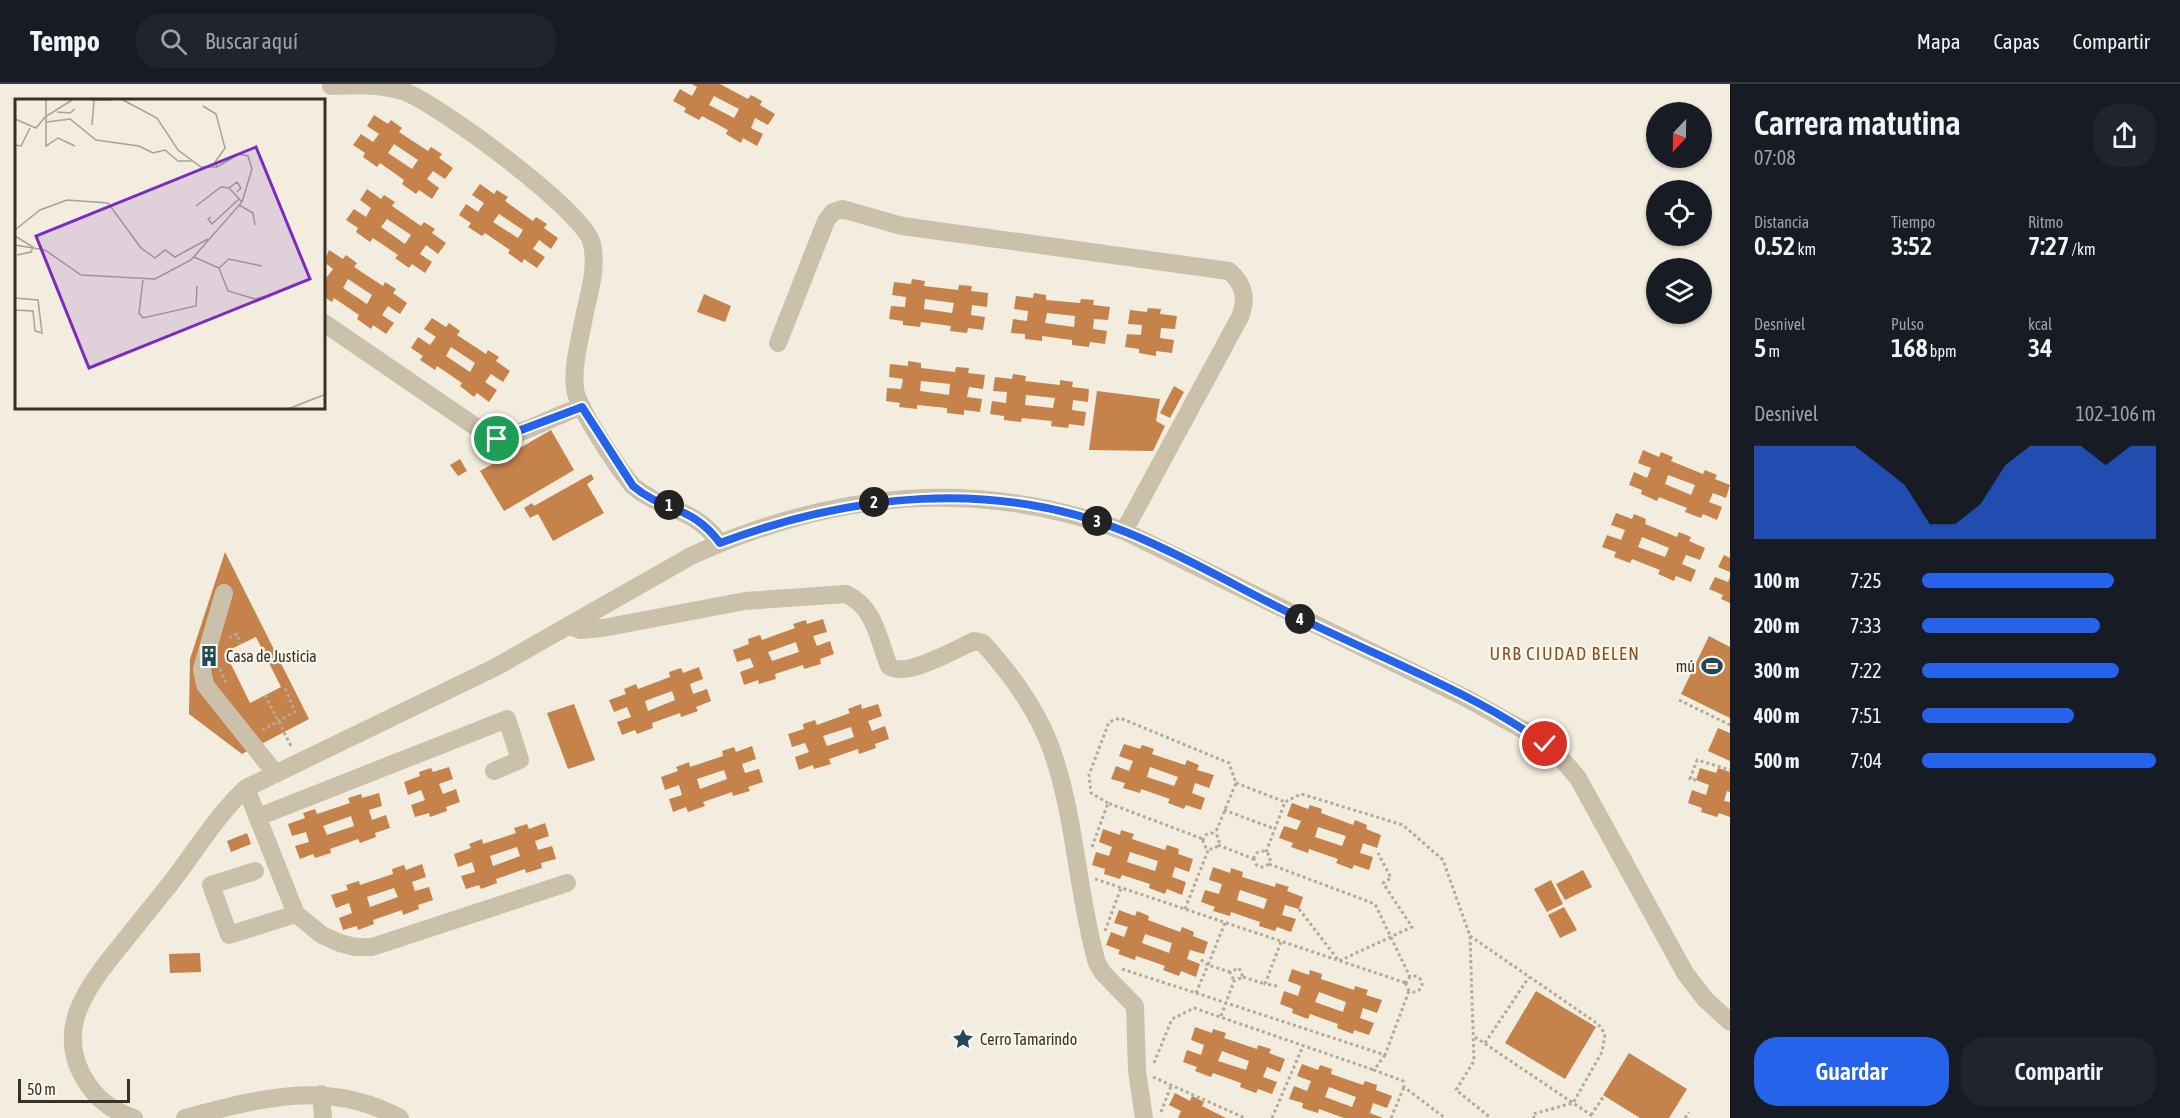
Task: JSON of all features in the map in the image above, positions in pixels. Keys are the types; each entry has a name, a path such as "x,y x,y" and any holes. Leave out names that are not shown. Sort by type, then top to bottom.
{"street":[{"path":"331,86 382,85 413,96 509,163 556,199 583,226 592,243 593,272 575,379 576,395 633,486 644,494 695,517 720,543"},
{"path":"778,343 826,221 833,212 842,209 902,226 1229,271 1243,290 1245,304 1240,317 1124,531"},
{"path":"326,324 492,438 504,438 582,407"},
{"path":"134,1118 107,1105 83,1077 74,1046 75,1019 78,1008 100,971 179,872 221,813 246,788 496,667 682,561 720,543 821,512 862,503 912,499 1010,500 1069,513 1124,531 1466,698 1545,744 1569,766 1586,790 1685,973 1705,999 1730,1022"},
{"path":"224,593 202,669 204,685 276,774"},
{"path":"570,626 576,630 603,628 745,601 846,594 857,599 867,610 889,666 895,670 909,669 974,641 983,643 1028,703 1051,750 1061,786 1097,963 1103,973 1136,1006 1137,1071 1144,1118"},
{"path":"258,817 507,719 520,760 494,771"},
{"path":"246,788 296,914 322,935 346,945 372,947 567,884"},
{"path":"255,871 211,885 229,935 296,914"},
{"path":"321,1094 323,1118"},
{"path":"185,1118 284,1096 321,1094 366,1102 400,1118"}],"path":[{"path":"222,642 237,634 240,644"},
{"path":"216,662 232,695"},
{"path":"253,731 261,730 295,712 285,688"},
{"path":"265,695 300,763"},
{"path":"1679,700 1730,725"},
{"path":"1203,839 1108,803 1091,793 1089,775 1109,722 1120,718 1229,763 1236,783 1215,834 1218,845"},
{"path":"1696,780 1690,778 1697,760 1730,770"},
{"path":"1236,783 1285,802"},
{"path":"1266,852 1285,802 1300,794 1402,825 1443,860 1470,936 1474,1061 1456,1090 1491,1118"},
{"path":"1091,848 1108,803"},
{"path":"1224,810 1275,829"},
{"path":"1203,839 1208,833 1215,834"},
{"path":"1203,839 1204,844 1209,848"},
{"path":"1209,848 1218,845 1254,859 1258,866 1269,864 1375,904 1410,977"},
{"path":"1185,909 1209,848"},
{"path":"1254,859 1259,852 1266,852"},
{"path":"1266,852 1270,859 1269,864"},
{"path":"1339,961 1412,927 1383,883 1391,878 1378,853"},
{"path":"1090,877 1406,983"},
{"path":"1102,941 1121,888"},
{"path":"1299,909 1339,961"},
{"path":"1196,993 1225,922"},
{"path":"1470,936 1598,1024 1605,1034 1602,1052 1573,1103 1533,1114 1534,1118"},
{"path":"1265,984 1281,942"},
{"path":"1200,959 1230,972 1239,968 1243,977"},
{"path":"1113,966 1384,1055"},
{"path":"1221,1017 1234,981 1230,972"},
{"path":"1234,981 1243,977 1277,986"},
{"path":"1406,983 1410,977"},
{"path":"1409,991 1418,991 1422,984 1418,977 1410,977"},
{"path":"1485,1043 1529,977"},
{"path":"1374,1070 1384,1055 1409,991 1406,983"},
{"path":"1153,1066 1172,1019 1194,1008 1403,1081 1404,1087 1391,1118"},
{"path":"1475,1037 1590,1117 1604,1096"},
{"path":"1272,1118 1303,1046"},
{"path":"1149,1075 1245,1118"},
{"path":"1158,1118 1172,1086"},
{"path":"1404,1087 1445,1118"},
{"path":"1685,1118 1689,1112"}],"building":[{"path":"692,84 720,84 748,99 751,95 762,101 760,105 775,114 768,125 755,118 751,128 763,134 757,146 743,138 741,143 726,134 728,130 702,116 699,120 684,112 686,108 673,101 680,89 692,96 697,87","holes":["714,96 739,109 734,118 709,105"]},
{"path":"374,115 388,124 391,120 402,128 399,132 428,151 431,147 442,154 439,158 453,168 445,179 433,171 427,179 439,188 432,199 419,190 416,194 402,184 404,180 380,163 377,167 363,157 365,153 353,145 361,134 373,142 379,134 367,126","holes":["394,144 418,160 412,169 388,153"]},
{"path":"480,184 494,194 497,190 508,197 505,201 533,221 536,217 547,224 544,228 558,238 551,249 539,240 533,249 545,257 537,268 524,259 522,263 508,253 510,250 485,233 482,236 468,227 471,223 459,215 466,204 478,212 484,203 472,195","holes":["499,214 523,230 518,238 493,222"]},
{"path":"367,189 381,199 384,195 395,202 392,206 421,226 424,222 435,229 432,233 446,243 438,254 426,245 420,254 432,262 425,273 412,264 409,268 395,258 398,255 373,238 370,242 356,232 358,228 346,220 354,209 366,217 371,208 360,200","holes":["387,219 411,235 405,244 381,227"]},
{"path":"329,250 343,259 346,255 357,263 354,267 383,286 385,282 396,289 393,293 407,303 400,314 388,306 382,315 394,323 386,334 373,325 371,329 357,319 359,315 334,298 332,302 326,298 326,276 333,269 326,264","holes":["348,279 372,295 367,304 343,288"]},
{"path":"912,279 925,281 924,286 958,290 959,285 972,286 971,291 988,293 987,307 972,305 971,315 985,317 983,330 968,328 967,333 950,331 951,326 921,322 920,327 903,325 903,321 889,319 891,306 905,307 906,297 892,295 894,282 911,284","holes":["925,299 954,303 952,313 924,309"]},
{"path":"1034,293 1046,295 1046,300 1080,303 1081,299 1094,300 1093,305 1110,307 1108,320 1094,319 1093,329 1107,331 1105,344 1090,342 1089,347 1072,345 1072,340 1042,336 1042,341 1025,339 1025,334 1011,333 1013,319 1027,321 1028,311 1014,309 1016,296 1033,298","holes":["1047,313 1075,316 1074,327 1045,323"]},
{"path":"704,294 731,306 725,322 697,312"},
{"path":"1148,308 1161,309 1160,314 1177,316 1175,329 1161,328 1160,338 1174,340 1172,353 1156,351 1156,356 1139,353 1139,349 1125,347 1127,334 1141,335 1142,325 1128,324 1130,310 1147,312"},
{"path":"432,318 446,327 449,323 460,331 457,335 486,354 488,350 499,357 496,361 510,371 503,382 491,374 485,382 497,390 489,402 477,393 474,397 460,386 462,383 437,366 435,370 420,360 423,356 411,348 418,337 430,345 436,337 424,329","holes":["451,347 475,363 470,372 446,356"]},
{"path":"908,361 921,363 921,368 955,372 956,367 969,368 968,373 985,375 983,389 969,387 967,397 982,399 980,412 964,410 964,415 947,413 947,408 917,405 917,409 899,407 900,403 886,401 887,388 901,389 903,379 889,377 890,364 908,366","holes":["921,381 950,384 949,395 920,391"]},
{"path":"1013,374 1026,376 1025,381 1060,385 1060,380 1073,382 1072,387 1089,389 1088,402 1073,400 1072,410 1086,412 1084,426 1069,424 1068,428 1051,426 1052,421 1022,418 1021,422 1004,420 1004,416 990,414 992,401 1006,403 1007,392 993,391 995,377 1012,379","holes":["1026,395 1055,398 1053,408 1025,405"]},
{"path":"1174,386 1184,392 1170,418 1160,413"},
{"path":"1097,391 1160,399 1156,421 1165,426 1153,451 1089,450"},
{"path":"551,430 574,470 504,511 480,471"},
{"path":"1643,450 1659,457 1661,452 1673,457 1671,461 1703,474 1705,470 1717,475 1715,479 1730,485 1726,498 1713,493 1709,502 1722,507 1717,520 1703,514 1701,518 1685,512 1687,508 1659,497 1657,501 1641,494 1642,490 1629,485 1634,472 1647,478 1651,468 1638,463","holes":["1668,475 1695,485 1691,495 1665,484"]},
{"path":"460,459 467,471 458,476 450,465"},
{"path":"591,474 594,479 587,484 604,513 553,541 538,514 530,518 524,508 532,503 534,506"},
{"path":"1616,513 1632,519 1634,514 1646,519 1645,524 1677,537 1679,532 1691,537 1689,541 1705,548 1700,560 1686,555 1682,564 1696,570 1691,582 1676,576 1674,581 1658,574 1660,570 1632,559 1630,563 1614,557 1616,552 1602,547 1607,535 1621,540 1625,530 1611,525","holes":["1642,537 1669,548 1665,557 1638,547"]},
{"name":"Casa de Justicia","path":"225,552 309,719 242,754 189,714 190,659","holes":["256,637 281,687 250,703 225,652"]},
{"path":"1724,555 1730,558 1730,572 1718,567"},
{"path":"1715,577 1728,582 1730,577 1730,603 1721,599 1723,595 1709,589"},
{"path":"823,619 827,632 813,636 817,646 830,641 834,654 820,659 821,664 804,669 803,665 775,674 776,679 759,684 758,680 744,685 740,672 754,667 750,658 737,662 733,650 749,644 748,639 760,635 762,640 795,628 793,624 806,620 807,624","holes":["796,642 799,652 772,661 768,652"]},
{"name":"mú","path":"1709,636 1730,647 1730,718 1681,694"},
{"path":"699,667 703,679 690,684 693,694 707,689 711,701 696,707 698,711 681,717 680,713 652,723 653,728 637,734 635,730 622,735 617,722 631,717 627,707 614,712 609,700 626,694 624,689 636,684 638,689 670,677 669,672 681,668 683,673","holes":["672,691 675,700 648,711 645,701"]},
{"path":"574,704 595,760 568,769 547,713"},
{"path":"861,704 862,709 878,704 882,716 868,721 872,731 885,726 889,739 875,744 876,748 859,754 858,749 829,759 831,764 814,769 813,765 799,770 795,757 809,752 805,743 792,747 788,734 804,729 803,724 815,720 817,725 850,713 848,709","holes":["851,727 854,737 827,746 823,736"]},
{"path":"1718,728 1730,733 1730,761 1708,751"},
{"path":"1124,744 1140,749 1142,745 1154,749 1152,754 1185,765 1187,760 1199,765 1197,770 1214,775 1209,788 1195,783 1192,793 1205,798 1201,810 1186,805 1184,809 1168,803 1170,799 1141,789 1140,793 1123,788 1125,783 1111,779 1116,766 1129,771 1133,761 1119,756","holes":["1150,767 1178,777 1174,786 1147,777"]},
{"path":"752,746 756,759 742,764 745,773 759,769 763,782 748,787 750,791 733,796 732,792 703,802 705,806 688,812 686,807 673,812 669,799 682,795 679,785 665,790 661,777 678,771 676,767 689,762 690,767 723,756 722,751 734,747 736,752","holes":["724,770 727,779 700,789 697,779"]},
{"path":"449,767 453,779 439,784 443,794 456,789 460,802 446,807 447,811 430,817 429,813 415,817 411,805 425,800 421,790 408,795 404,782 420,776 419,772 431,768 433,772"},
{"path":"1700,768 1716,773 1718,768 1730,772 1730,792 1727,791 1724,801 1730,802 1730,817 1719,813 1717,817 1701,812 1702,808 1688,803 1692,790 1706,795 1709,785 1696,780"},
{"path":"379,793 382,806 369,810 372,820 386,815 390,828 375,833 376,837 360,843 358,839 330,849 331,853 315,858 313,854 300,859 295,846 309,842 306,832 292,836 288,824 305,818 303,813 315,809 317,814 350,803 348,798 361,794 362,798","holes":["351,816 354,826 327,835 323,826"]},
{"path":"1292,803 1308,809 1310,805 1322,809 1321,813 1353,825 1355,820 1367,825 1366,829 1381,835 1377,848 1363,843 1360,853 1373,857 1369,870 1354,865 1352,869 1336,863 1338,859 1309,849 1308,853 1291,847 1293,843 1279,838 1284,826 1297,830 1301,821 1287,816","holes":["1318,827 1346,836 1342,846 1315,837"]},
{"path":"545,823 549,836 535,841 538,850 552,846 556,859 541,863 542,868 526,873 525,869 496,879 497,883 481,889 479,885 466,889 461,876 475,872 472,862 458,867 454,854 471,848 469,844 482,839 483,844 516,833 514,828 527,824 529,829","holes":["517,847 520,856 493,866 490,856"]},
{"path":"1103,829 1120,835 1121,830 1134,834 1132,839 1165,850 1167,845 1179,849 1178,854 1193,859 1189,872 1175,867 1172,877 1186,882 1182,895 1167,889 1165,894 1149,888 1150,884 1122,875 1120,879 1104,874 1105,869 1092,865 1096,852 1109,856 1112,847 1099,842","holes":["1130,852 1158,861 1155,871 1127,862"]},
{"path":"247,833 251,844 231,852 227,841"},
{"path":"422,864 426,877 412,882 415,891 429,887 433,900 418,905 419,909 403,915 402,910 373,920 374,924 358,930 357,926 343,930 339,918 352,913 349,903 336,908 331,895 348,890 346,885 359,881 360,885 393,874 392,869 404,865 406,870","holes":["394,888 398,897 370,907 367,897"]},
{"path":"1213,867 1230,873 1231,868 1243,872 1242,877 1275,887 1276,883 1289,887 1287,891 1303,897 1299,909 1285,905 1282,915 1296,919 1291,932 1277,927 1275,931 1259,926 1260,922 1231,912 1230,916 1213,911 1215,907 1201,902 1205,890 1219,894 1222,884 1209,880","holes":["1240,890 1267,899 1264,909 1237,900"]},
{"path":"1583,870 1592,887 1565,900 1556,884"},
{"path":"1551,880 1563,904 1547,912 1534,889"},
{"path":"1564,907 1577,930 1560,938 1548,915"},
{"path":"1119,910 1135,916 1137,911 1149,916 1148,920 1180,932 1182,927 1194,932 1193,936 1208,942 1204,954 1190,950 1187,959 1200,964 1196,977 1181,971 1179,976 1163,970 1165,966 1136,956 1135,960 1118,954 1120,950 1106,945 1111,932 1124,937 1128,927 1114,923","holes":["1145,934 1172,943 1169,953 1142,943"]},
{"path":"200,953 201,972 170,973 169,954"},
{"path":"1292,969 1309,975 1310,970 1322,974 1321,979 1354,990 1355,986 1368,990 1366,995 1382,1000 1377,1013 1363,1008 1360,1018 1374,1023 1369,1035 1354,1030 1353,1034 1337,1028 1338,1024 1310,1014 1308,1019 1292,1013 1293,1009 1280,1004 1284,991 1298,996 1301,986 1288,981","holes":["1319,992 1346,1002 1343,1012 1315,1002"]},
{"path":"1536,991 1596,1027 1565,1079 1505,1043"},
{"path":"1195,1027 1212,1033 1213,1029 1226,1033 1224,1038 1257,1049 1258,1045 1271,1049 1269,1053 1285,1059 1280,1072 1267,1067 1263,1077 1277,1082 1272,1094 1258,1089 1256,1093 1240,1087 1241,1083 1213,1073 1211,1077 1195,1071 1197,1067 1183,1062 1187,1050 1201,1055 1204,1045 1191,1040","holes":["1222,1051 1249,1061 1246,1070 1218,1061"]},
{"path":"1629,1053 1687,1089 1669,1118 1640,1118 1603,1095"},
{"path":"1302,1064 1318,1070 1320,1065 1332,1069 1331,1074 1363,1085 1365,1081 1377,1085 1376,1090 1392,1096 1387,1108 1373,1103 1370,1113 1383,1118 1344,1118 1319,1109 1318,1113 1302,1108 1303,1103 1289,1099 1294,1086 1307,1091 1311,1081 1297,1076","holes":["1329,1087 1356,1097 1352,1107 1325,1097"]},
{"path":"1175,1093 1190,1101 1192,1096 1204,1102 1202,1106 1226,1118 1178,1118 1181,1111 1169,1105"}],"place":[{"name":"Casa de Justicia","path":"209,656"},
{"name":"mú","path":"1712,666"},
{"name":"Cerro Tamarindo","path":"963,1039"}],"district":[{"name":"URB CIUDAD BELEN","path":"1565,653"}],"route":[{"path":"497,439 582,407 633,486 644,494 695,517 720,543 821,512 862,503 902,499 1010,500 1098,521 1150,542 1289,613 1466,698 1545,744"}]}
